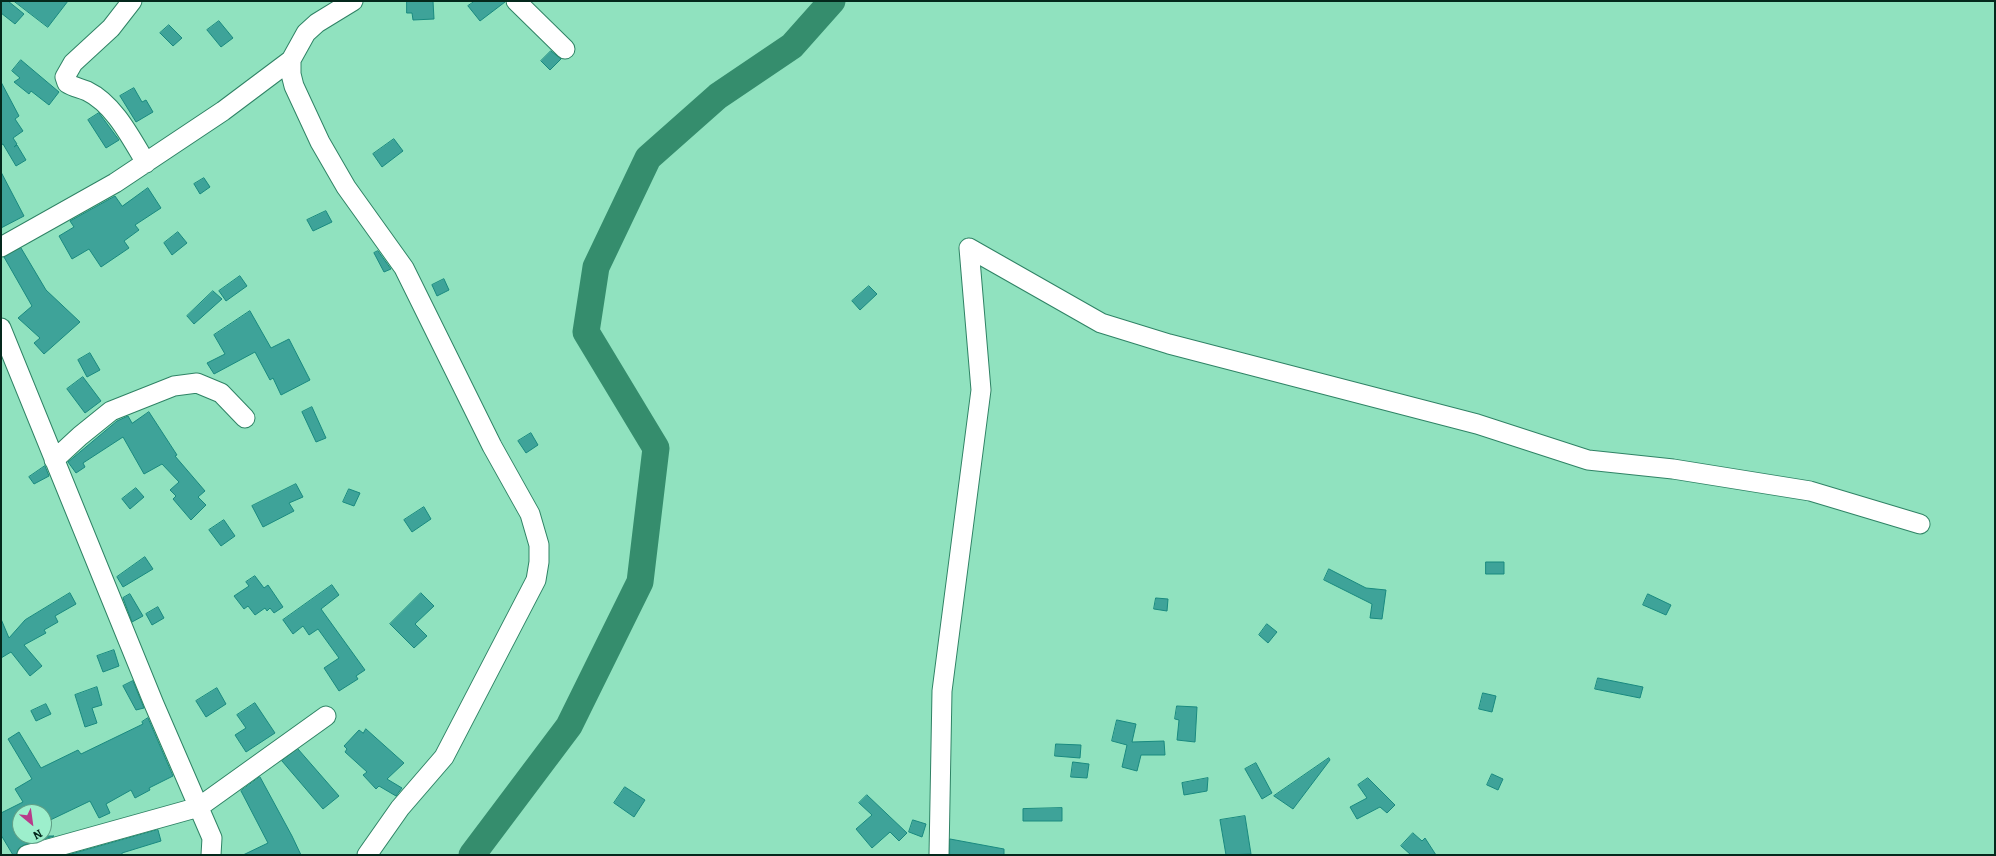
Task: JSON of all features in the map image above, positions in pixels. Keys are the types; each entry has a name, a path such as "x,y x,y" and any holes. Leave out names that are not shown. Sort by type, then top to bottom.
{"street":[{"path":"132,1 110,28 74,63 65,76 66,83 86,91 112,112 146,163"},
{"path":"1,247 116,183 223,111 291,60 306,33 317,23 353,1"},
{"path":"516,1 565,49"},
{"path":"291,60 291,74 294,86 320,142 346,186 404,268 492,446 530,514 539,545 540,562 536,580 444,758 400,808 367,855"},
{"path":"939,855 942,691 981,390 969,248 1101,323 1169,344 1477,424 1588,460 1673,470 1810,491 1920,524"},
{"path":"1,328 154,704 212,838 211,855"},
{"path":"54,460 80,436 111,411 150,394 174,386 197,383 221,393 245,418"},
{"path":"27,855 199,807 326,716"}],"building":[{"path":"1,1 8,1 24,14 15,24 1,13"},
{"path":"14,1 68,1 48,27"},
{"path":"407,1 433,1 434,19 413,20 412,13 407,13"},
{"path":"475,1 505,2 480,21 468,6"},
{"path":"219,21 233,38 221,47 207,30"},
{"path":"169,25 182,38 173,46 160,33"},
{"path":"551,51 561,59 550,70 541,61"},
{"path":"21,60 59,92 49,105 31,91 29,94 14,82 20,78 12,71"},
{"path":"1,82 19,116 15,119 23,131 13,138 17,144 14,147 17,145 26,160 16,166 3,144 1,145"},
{"path":"134,88 142,102 146,100 153,112 136,122 120,96"},
{"path":"99,113 119,140 106,148 88,120"},
{"path":"394,139 403,151 382,167 373,154"},
{"path":"1,172 24,216 1,228"},
{"path":"204,178 210,187 200,194 194,184"},
{"path":"148,188 161,208 135,225 139,230 124,241 129,248 101,267 89,249 72,259 59,236 74,227 70,221 115,196 122,206"},
{"path":"326,211 332,222 313,231 307,220"},
{"path":"178,232 187,243 172,255 164,243"},
{"path":"21,248 46,290 80,322 44,354 34,343 40,338 18,318 32,306 4,257"},
{"path":"378,251 391,269 384,272 374,253"},
{"path":"240,276 247,286 226,301 219,291"},
{"path":"444,279 449,290 437,296 432,285"},
{"path":"869,286 877,294 860,310 852,301"},
{"path":"213,291 222,299 194,324 187,316"},
{"path":"250,311 271,348 289,339 310,380 281,395 273,378 270,380 255,352 214,374 207,363 225,354 214,335"},
{"path":"90,353 100,370 87,377 78,360"},
{"path":"83,377 101,401 85,413 67,389"},
{"path":"312,407 326,438 316,442 302,412"},
{"path":"149,412 177,455 175,456 205,491 198,497 206,505 191,520 173,499 176,496 170,490 179,482 162,464 144,474 123,437 83,463 85,467 76,473 68,462 117,421 128,416 132,423"},
{"path":"531,433 538,445 526,453 518,441"},
{"path":"45,466 49,476 34,484 29,477"},
{"path":"296,484 303,497 289,503 294,511 263,527 252,506"},
{"path":"136,488 144,497 130,509 122,499"},
{"path":"349,489 360,493 354,506 343,502"},
{"path":"424,507 431,519 412,532 404,520"},
{"path":"224,520 235,536 221,546 209,530"},
{"path":"145,557 153,569 123,587 117,577"},
{"path":"1486,562 1504,562 1504,574 1486,574"},
{"path":"1329,569 1366,588 1386,590 1382,619 1370,618 1372,604 1324,580"},
{"path":"255,576 264,588 268,585 283,607 274,613 270,608 267,611 265,608 255,615 248,606 244,609 234,596 249,586 246,582"},
{"path":"332,585 339,595 321,609 365,670 356,676 358,679 339,691 324,668 339,658 318,629 309,635 303,626 293,634 283,620"},
{"path":"70,593 76,604 55,616 58,622 44,630 46,633 24,645 42,666 30,676 11,652 1,658 1,619 9,638 25,620"},
{"path":"421,593 434,606 415,624 427,636 414,648 390,624"},
{"path":"130,594 143,616 132,622 123,598"},
{"path":"1648,594 1671,605 1666,615 1643,605"},
{"path":"1156,598 1168,599 1167,611 1154,609"},
{"path":"158,607 164,618 152,625 146,614"},
{"path":"1267,624 1277,632 1268,643 1259,635"},
{"path":"114,650 119,666 103,672 97,656"},
{"path":"1598,678 1643,687 1640,698 1595,689"},
{"path":"133,681 144,708 136,710 123,686"},
{"path":"97,687 102,705 92,708 97,723 85,727 75,695"},
{"path":"217,688 226,704 206,717 196,701"},
{"path":"1483,693 1496,696 1492,712 1479,709"},
{"path":"255,703 275,733 246,752 235,735 246,728 237,715"},
{"path":"46,704 51,714 36,721 31,711"},
{"path":"1177,706 1197,707 1195,742 1177,740 1179,720 1175,719"},
{"path":"148,718 173,776 149,788 150,790 135,798 131,790 106,804 110,813 99,818 90,801 52,819 52,804 19,804 23,802 15,789 32,779 8,739 19,732 41,768 78,750 81,754 143,724 142,722"},
{"path":"1117,720 1136,724 1132,742 1164,741 1165,755 1141,755 1137,771 1122,767 1127,745 1112,741"},
{"path":"366,729 404,763 387,779 402,788 396,796 379,786 376,789 363,775 367,772 345,752 347,749 344,746 359,730 363,733"},
{"path":"1056,744 1081,745 1080,758 1055,756"},
{"path":"298,749 339,796 323,809 282,761"},
{"path":"1329,758 1330,760 1293,809 1274,796"},
{"path":"1073,762 1089,764 1087,778 1071,777"},
{"path":"1256,763 1272,793 1262,799 1245,769"},
{"path":"1492,774 1503,779 1498,790 1487,785"},
{"path":"260,777 301,855 243,855 268,843 241,791"},
{"path":"1208,778 1207,791 1184,795 1182,783"},
{"path":"1368,778 1395,805 1387,813 1380,807 1357,819 1350,807 1367,798 1358,785"},
{"path":"625,787 645,800 634,817 614,803"},
{"path":"867,795 907,833 899,841 890,832 872,848 856,829 872,815 859,803"},
{"path":"12,808 12,844 27,844 19,848 16,855 13,855 1,835 1,813"},
{"path":"1062,808 1062,821 1023,821 1023,809"},
{"path":"1245,816 1251,854 1226,855 1220,820"},
{"path":"913,820 926,824 922,837 909,832"},
{"path":"158,830 161,841 122,853 122,855 68,855"},
{"path":"1413,833 1422,841 1425,838 1436,855 1411,855 1401,846"},
{"path":"950,839 1004,849 1004,855 950,855"}],"waterway":[{"path":"472,855 569,726 640,582 656,448 586,332 596,267 648,158 718,96 792,46 832,1"}]}
